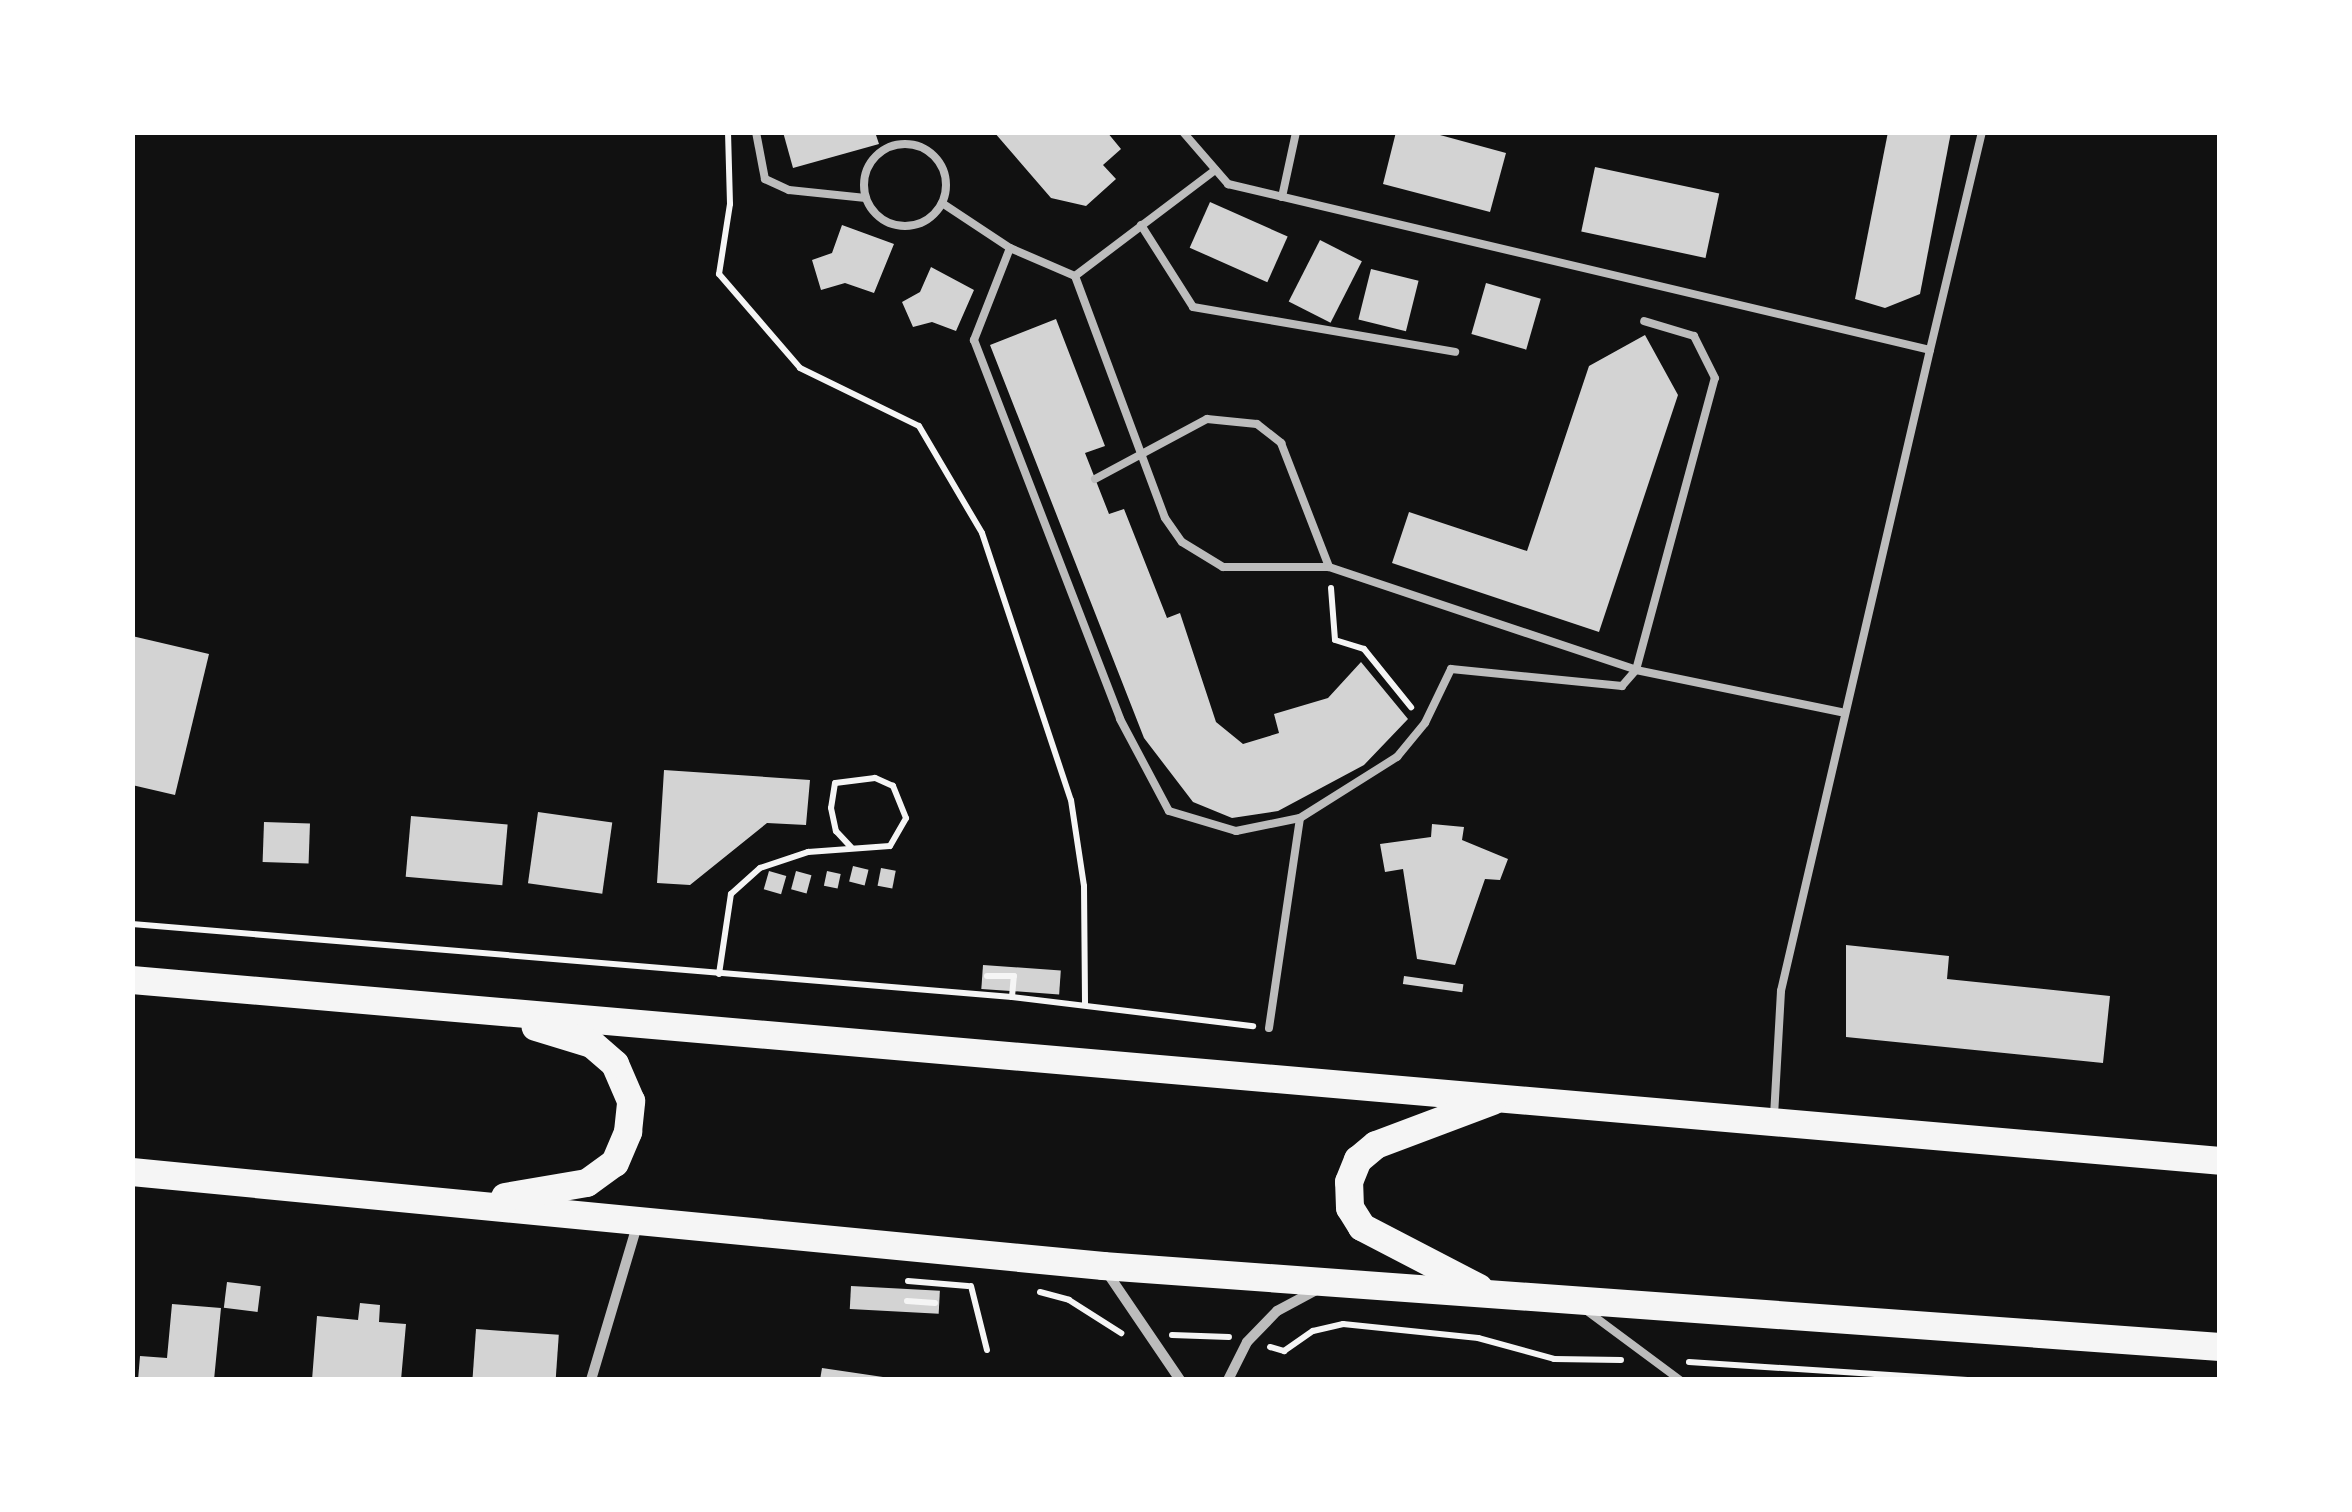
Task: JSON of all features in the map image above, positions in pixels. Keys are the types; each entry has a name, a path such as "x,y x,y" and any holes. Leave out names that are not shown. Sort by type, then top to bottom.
{"highway":[{"path":"132,980 2220,1162"},
{"path":"469,1203 587,1183 615,1163 628,1132 631,1100 615,1064 592,1044 480,1011"},
{"path":"1489,1293 1362,1227 1350,1208 1349,1182 1358,1160 1376,1145 1499,1098"},
{"path":"132,1172 1103,1266 2220,1347"}],"street":[{"path":"591,1380 639,1220"},
{"path":"1103,1266 1180,1380"},
{"path":"1228,1380 1247,1342 1277,1311 1330,1283"}],"lane":[{"path":"756,132 766,179 789,190 866,198"},
{"path":"1183,132 1228,184 1930,350"},
{"path":"1282,197 1296,132"},
{"path":"1774,1122 1781,991 1841,712 1982,132"},
{"path":"909,144 941,165 942,204 909,226 882,220 866,198 873,159 909,144"},
{"path":"1075,276 1214,170"},
{"path":"942,204 1010,248 1075,276 1140,454 1174,530 1223,567 1329,567 1636,670 1841,712"},
{"path":"1142,226 1193,306 1455,352"},
{"path":"1010,248 974,340 1120,719 1168,811 1236,831 1300,818 1398,757 1425,723 1450,670 1622,686 1636,670 1715,378 1694,336 1644,321"},
{"path":"1095,479 1207,419 1257,424 1281,443 1329,567"},
{"path":"1038,507 1050,500"},
{"path":"1270,1028 1300,818"},
{"path":"1572,1298 1646,1360 1680,1380"}],"path":[{"path":"728,132 730,204 719,274 800,368 920,426 982,533 1071,800 1084,886 1085,1005"},
{"path":"1329,567 1335,640 1364,649 1425,723"},
{"path":"719,974 731,894 760,868 851,846 890,846 900,836 906,818 893,786 875,778 835,783 830,808 836,832 851,846"},
{"path":"132,924 1012,997 1270,1028"},
{"path":"988,976 1014,976 1012,997"},
{"path":"908,1282 987,1288"},
{"path":"971,1286 987,1350"},
{"path":"1020,1290 1069,1300 1137,1347 1181,1332 1284,1350 1313,1331 1343,1324 1478,1338 1554,1359 1646,1360 1967,1380"},
{"path":"907,1300 935,1302"}],"building":[{"path":"783,132 875,132 879,144 793,168"},
{"path":"994,132 1107,132 1121,149 1103,165 1116,179 1086,206 1051,198"},
{"path":"1396,132 1429,132 1506,153 1490,212 1383,184"},
{"path":"1888,132 1951,132 1920,294 1885,308 1855,299"},
{"path":"1595,167 1719,193 1706,258 1581,232"},
{"path":"1210,202 1288,237 1267,282 1190,248"},
{"path":"842,225 894,244 874,293 845,283 821,290 812,260 832,253"},
{"path":"1320,240 1362,261 1331,323 1289,301"},
{"path":"931,267 974,290 956,331 932,322 913,327 902,302 920,292"},
{"path":"1371,269 1419,281 1406,331 1358,319"},
{"path":"1486,283 1541,299 1526,350 1471,334"},
{"path":"1056,319 1105,446 1085,453 1109,514 1124,509 1167,618 1180,613 1216,722 1243,744 1279,733 1274,714 1328,698 1361,662 1408,719 1364,765 1278,811 1232,818 1193,802 1144,738 990,345"},
{"path":"1645,335 1678,395 1599,632 1392,563 1409,512 1527,551 1589,366"},
{"path":"132,636 209,654 175,795 132,785"},
{"path":"664,770 810,780 806,825 767,823 690,885 657,883"},
{"path":"538,812 612,822 602,894 528,883"},
{"path":"411,816 508,824 502,885 406,877"},
{"path":"264,822 310,824 309,864 263,862"},
{"path":"1432,824 1464,827 1462,840 1508,859 1500,880 1485,879 1455,965 1417,959 1403,869 1385,872 1380,844 1431,837"},
{"path":"853,866 869,870 865,885 849,882"},
{"path":"881,868 896,871 892,889 878,886"},
{"path":"769,871 786,876 781,894 764,889"},
{"path":"796,871 811,875 807,893 791,889"},
{"path":"827,871 841,874 838,889 824,886"},
{"path":"1846,945 1949,956 1947,979 2110,996 2103,1063 1846,1037"},
{"path":"983,965 1061,970 1059,994 981,989"},
{"path":"1404,976 1463,984 1462,992 1403,984"},
{"path":"227,1282 261,1286 258,1312 224,1308"},
{"path":"851,1286 940,1291 939,1314 850,1309"},
{"path":"360,1303 380,1305 379,1322 406,1324 401,1380 312,1380 317,1316 358,1320"},
{"path":"172,1304 221,1308 214,1380 138,1380 140,1356 167,1358"},
{"path":"476,1329 559,1335 556,1380 472,1380"},
{"path":"822,1368 883,1377 883,1380 820,1380"}]}
